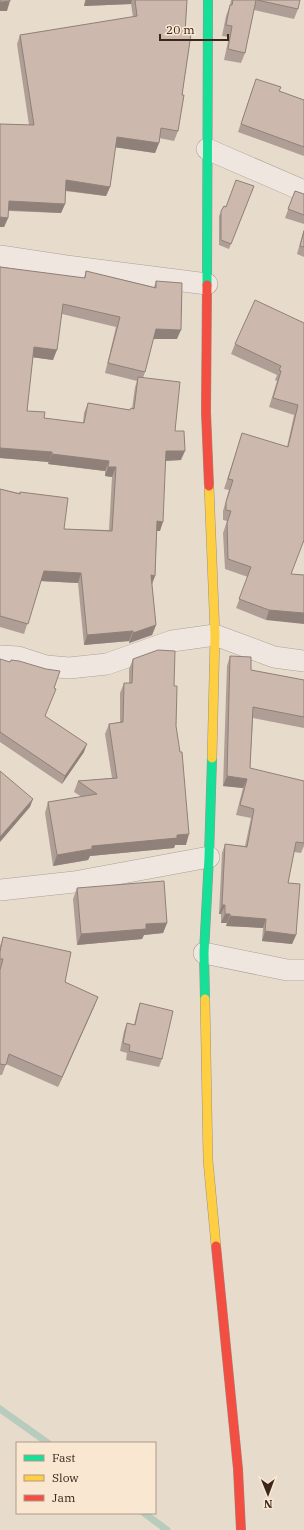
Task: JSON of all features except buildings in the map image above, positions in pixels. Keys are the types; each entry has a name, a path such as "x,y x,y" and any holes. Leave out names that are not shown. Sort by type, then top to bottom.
{"street":[{"path":"208,0 206,412 215,635 209,857 204,953 208,1160 238,1468 241,1530"},
{"path":"207,149 304,191"},
{"path":"0,256 207,284"},
{"path":"0,656 18,657 46,666 69,668 107,664 172,641 215,635 274,657 304,661"},
{"path":"0,890 74,882 209,857"},
{"path":"204,953 287,970 304,970"}],"waterway":[{"path":"0,1409 47,1442"},
{"path":"145,1514 167,1530"}],"traffic: fast":[{"path":"207,285 208,0"},
{"path":"205,999 204,953 212,758"}],"traffic: slow":[{"path":"209,486 215,635 212,758"},
{"path":"205,999 208,1160 216,1246"}],"traffic: jam":[{"path":"207,285 206,412 209,486"},
{"path":"216,1246 238,1469 241,1530"}]}
